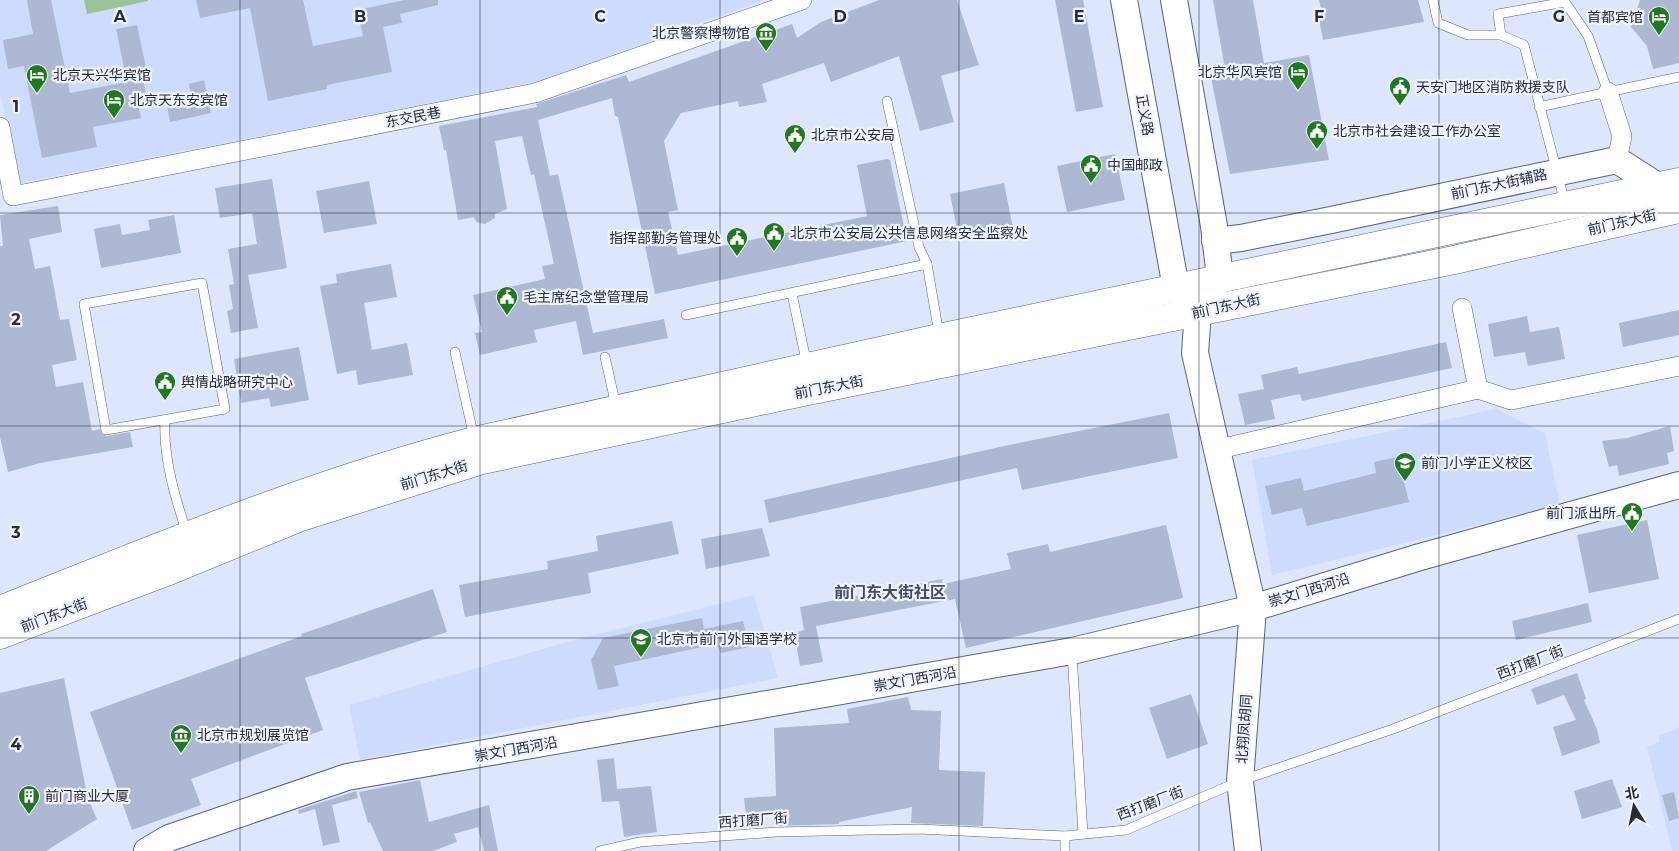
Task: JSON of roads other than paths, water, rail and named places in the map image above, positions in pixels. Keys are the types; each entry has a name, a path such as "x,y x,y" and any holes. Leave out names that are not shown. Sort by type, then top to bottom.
{"main road":[{"name":"前门东大街","path":"0,636 166,572 298,518 482,460 810,378 940,338 1669,185"},
{"name":"前门东大街","path":"0,610 188,536 392,464 474,441 616,409 810,378 1198,311 1454,260 1679,209"}],"street":[{"name":"东交民巷","path":"0,127 13,196 535,93 802,0"},
{"name":"正义路","path":"1124,0 1176,288"},
{"path":"1174,0 1220,278 1198,311 1176,288"},
{"path":"1608,92 1622,136 1618,160 1669,185"},
{"name":"前门东大街辅路","path":"1215,241 1241,238 1331,220 1618,160"},
{"path":"1331,220 1396,242"},
{"path":"1462,308 1478,390"},
{"name":"北翔凤胡同","path":"1198,311 1195,354 1215,450 1253,608 1240,781 1248,851"},
{"path":"1215,450 1478,390 1511,400 1679,366"},
{"name":"崇文门西河沿","path":"147,851 169,838 347,777 1072,651 1253,608 1420,556 1679,485"}],"lane":[{"path":"1432,0 1438,23 1468,35 1501,35 1524,45 1566,207"},
{"path":"1501,35 1498,14 1565,2 1588,36 1608,92"},
{"path":"1539,107 1679,77"},
{"path":"886,101 920,246 926,264 940,338"},
{"path":"686,316 926,264"},
{"path":"202,283 225,409 166,420 106,430 84,304 202,283"},
{"path":"792,294 810,378"},
{"path":"455,352 474,441"},
{"path":"605,358 616,409"},
{"path":"166,420 164,439 178,507 188,536"},
{"name":"西打磨厂街","path":"600,851 776,832 910,829 1065,836 1126,830 1240,781 1393,729 1679,619"},
{"path":"1072,651 1083,834"},
{"path":"1065,836 1065,851"}],"place":[{"name":"首都宾馆","path":"1659,36"},
{"name":"北京警察博物馆","path":"766,52"},
{"name":"北京华风宾馆","path":"1298,91"},
{"name":"北京天兴华宾馆","path":"37,94"},
{"name":"天安门地区消防救援支队","path":"1400,106"},
{"name":"北京天东安宾馆","path":"114,119"},
{"name":"北京市社会建设工作办公室","path":"1317,150"},
{"name":"北京市公安局","path":"795,154"},
{"name":"中国邮政","path":"1091,184"},
{"name":"北京市公安局公共信息网络安全监察处","path":"774,252"},
{"name":"指挥部勤务管理处","path":"737,257"},
{"name":"毛主席纪念堂管理局","path":"507,316"},
{"name":"舆情战略研究中心","path":"165,401"},
{"name":"前门小学正义校区","path":"1405,482"},
{"name":"前门派出所","path":"1632,532"},
{"name":"北京市前门外国语学校","path":"641,658"},
{"name":"北京市规划展览馆","path":"181,754"},
{"name":"前门商业大厦","path":"29,815"}],"district":[{"name":"前门东大街社区","path":"890,592"}]}
